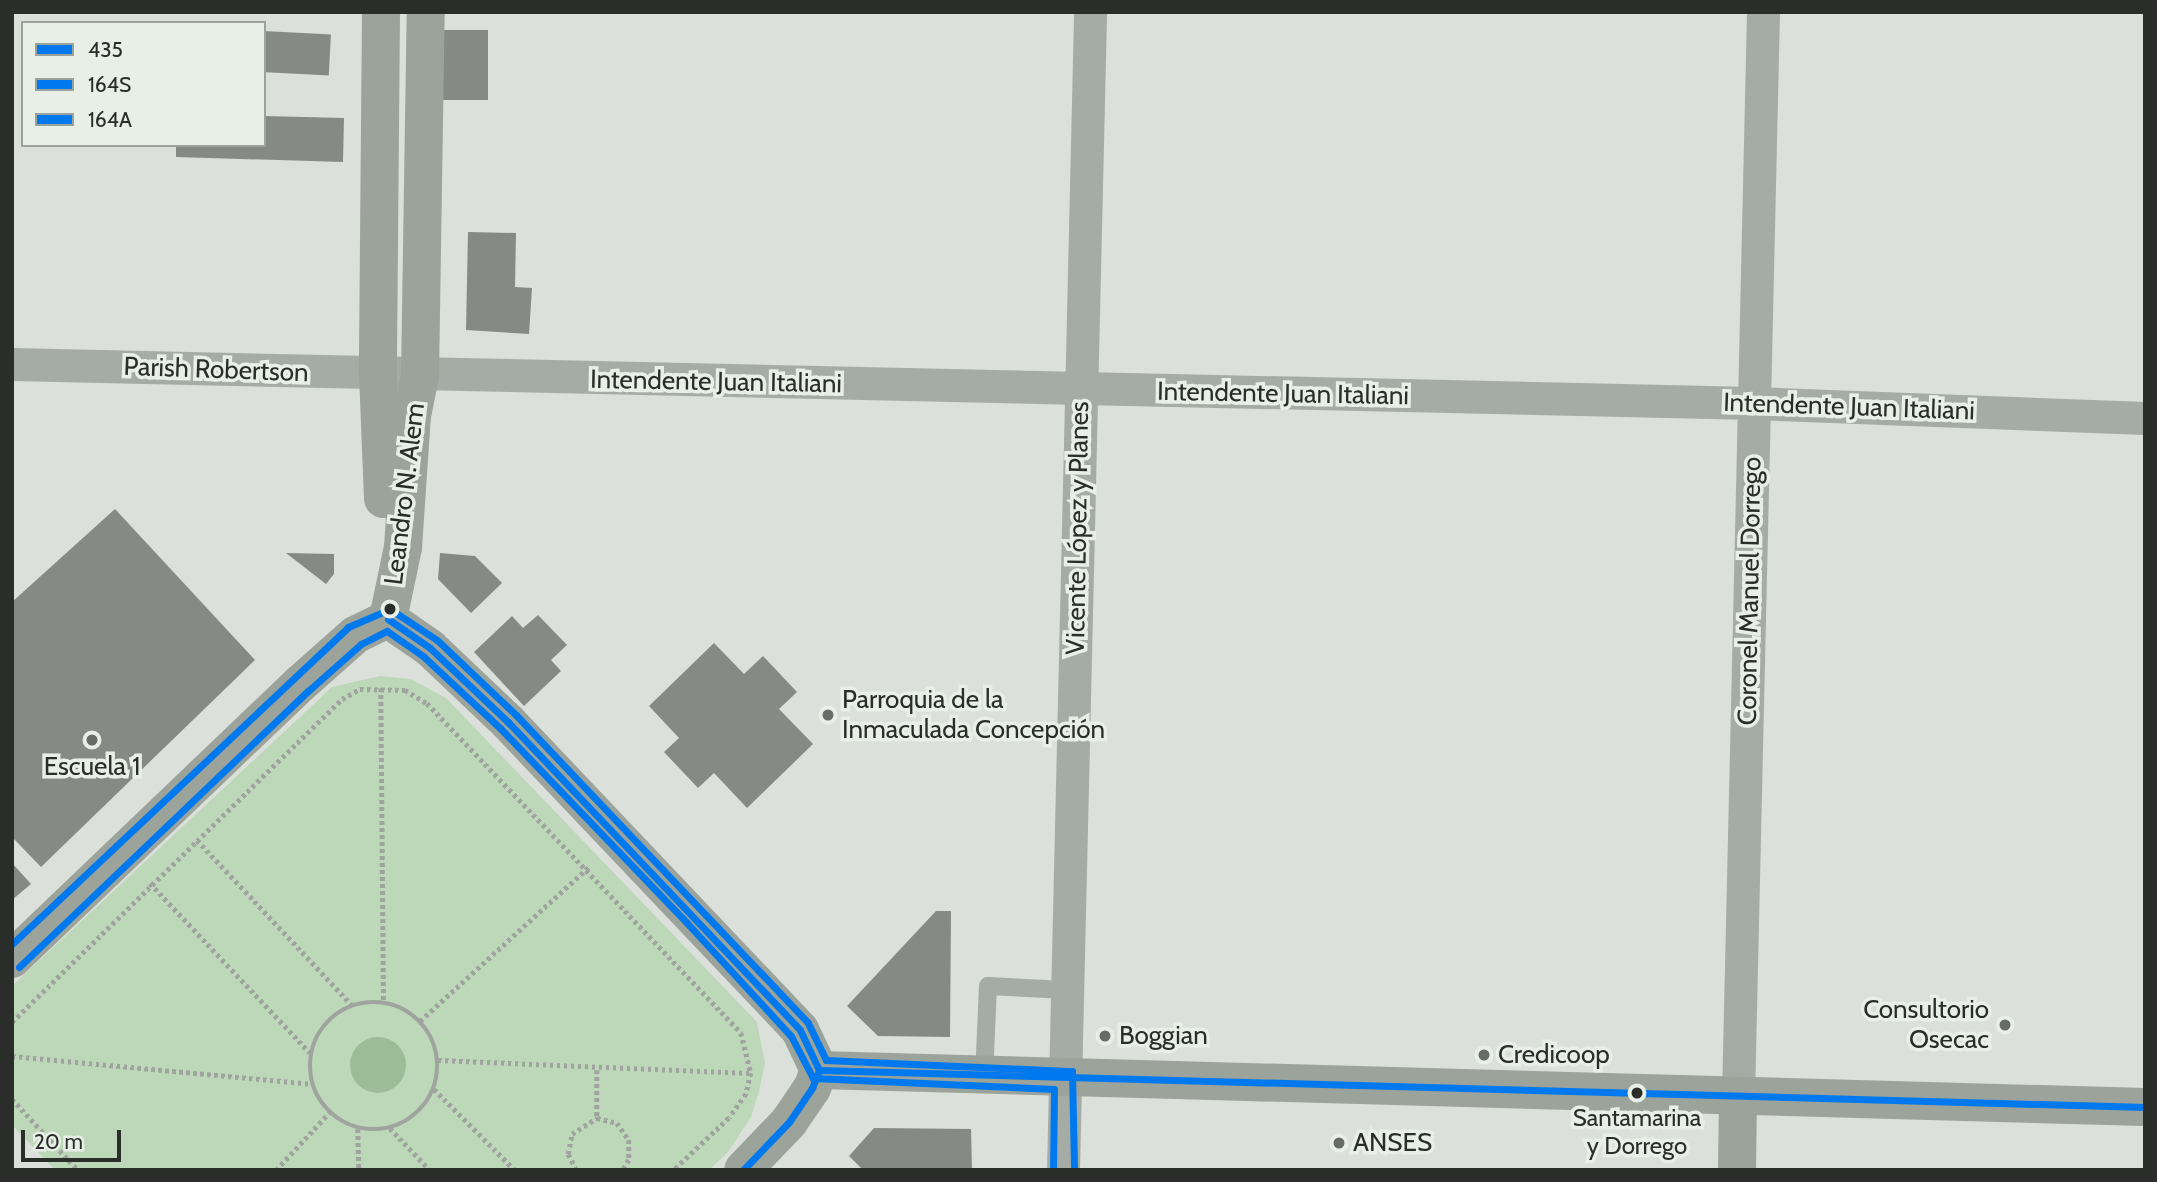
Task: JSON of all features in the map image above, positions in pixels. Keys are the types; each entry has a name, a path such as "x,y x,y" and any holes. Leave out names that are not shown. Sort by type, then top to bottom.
{"main road":[{"name":"Leandro N. Alem","path":"381,12 378,374 388,620"},
{"name":"Leandro N. Alem","path":"388,620 403,548 412,416 420,376 426,12"},
{"path":"12,959 355,635 388,620 430,648 622,841 800,1030 819,1070"},
{"path":"819,1070 984,1077 2145,1107"},
{"path":"743,1170 789,1122 819,1070"},
{"name":"Coronel Manuel Dorrego","path":"1737,1170 1738,1097"}],"street":[{"name":"Vicente López y Planes","path":"1063,1170 1090,12"},
{"name":"Coronel Manuel Dorrego","path":"1738,1097 1763,12"},
{"name":"Parish Robertson","path":"12,363 420,376"},
{"name":"Intendente Juan Italiani","path":"420,376 1755,403 2145,418"}],"lane":[{"path":"984,1077 989,986 1067,990"}],"path":[{"path":"381,688 384,1003"},
{"path":"12,1022 342,699 360,689 405,690 427,703 730,1017 741,1033 751,1073 739,1105 674,1170"},
{"path":"166,811 352,1005"},
{"path":"420,1021 587,867 622,841"},
{"path":"120,856 152,885 310,1053"},
{"path":"384,1003 420,1021 438,1060 434,1089 409,1121 390,1128 358,1129 330,1113 311,1084 310,1053 318,1032 333,1016 352,1005 384,1003"},
{"path":"12,1056 311,1084"},
{"path":"438,1060 597,1069 751,1073"},
{"path":"597,1069 597,1118"},
{"path":"434,1089 515,1170"},
{"path":"12,1100 78,1170"},
{"path":"276,1170 330,1113"},
{"path":"576,1170 568,1154 572,1134 597,1118 617,1123 629,1140 629,1160 623,1170"},
{"path":"390,1128 430,1170"},
{"path":"358,1129 359,1170"}],"shaded area":[{"path":"380,676 411,679 446,698 757,1022 765,1063 751,1117 728,1152 709,1170 55,1170 12,1125 12,986 332,687"},
{"path":"378,1037 393,1042 401,1050 406,1065 401,1080 393,1088 378,1093 363,1088 355,1080 350,1065 355,1050 363,1042"}],"building":[{"path":"440,30 488,30 488,100 440,100"},
{"path":"266,31 331,35 329,75 266,72"},
{"path":"266,116 344,118 343,162 176,157 176,147 266,147"},
{"path":"468,232 516,233 515,287 532,288 529,334 466,330"},
{"name":"Escuela 1","path":"115,509 255,660 41,867 12,837 12,602"},
{"path":"286,553 334,554 334,574 326,584"},
{"path":"440,553 475,556 502,583 471,613 438,579"},
{"path":"538,615 567,645 551,660 561,671 524,706 474,652 512,616 523,628"},
{"path":"714,643 744,674 763,656 797,692 779,709 813,744 747,808 714,773 698,788 664,752 679,738 649,706"},
{"path":"12,863 31,884 12,900"},
{"path":"936,911 951,911 950,1037 878,1036 847,1006"},
{"path":"874,1128 971,1129 972,1170 863,1170 849,1156"}],"transit line":[{"name":"164A","path":"12,944 348,627 390,609 437,640 516,715 808,1023 826,1060 1072,1071 1074,1170"},
{"name":"435","path":"388,619 430,648 508,722 800,1030 819,1070 812,1088 789,1122 743,1170"},
{"name":"164S","path":"19,967 308,691 361,644 387,631 423,656 501,729 687,923 791,1036 813,1078 1054,1089 1053,1170"},
{"name":"435","path":"819,1070 2145,1107"}],"place":[{"name":"Parroquia de la Inmaculada Concepción","path":"828,715"},
{"name":"Escuela 1","path":"92,740"},
{"name":"Consultorio Osecac","path":"2005,1025"},
{"name":"Boggian","path":"1105,1036"},
{"name":"Credicoop","path":"1484,1055"},
{"name":"Santamarina y Dorrego","path":"1637,1093"},
{"name":"ANSES","path":"1339,1143"}]}
